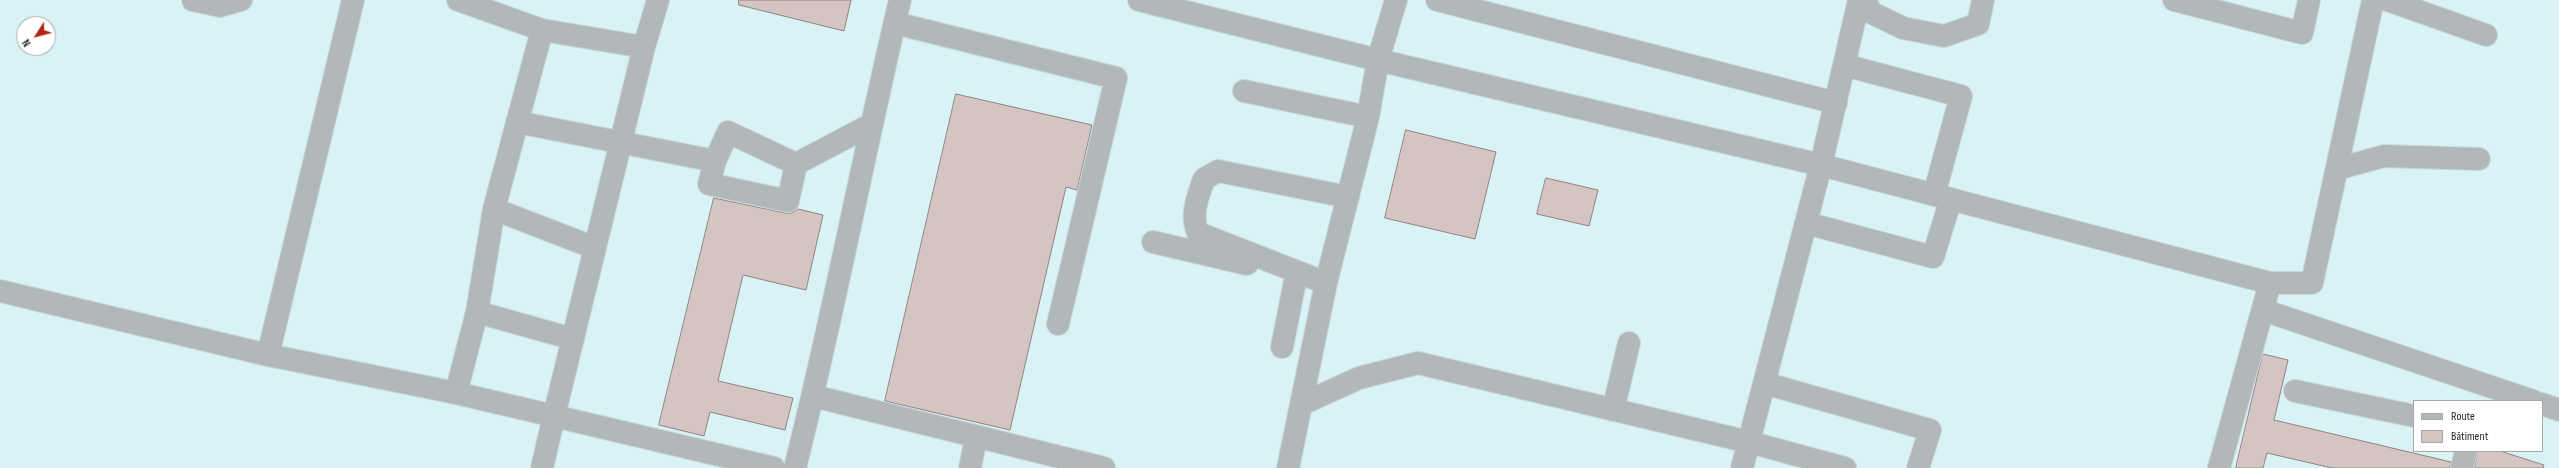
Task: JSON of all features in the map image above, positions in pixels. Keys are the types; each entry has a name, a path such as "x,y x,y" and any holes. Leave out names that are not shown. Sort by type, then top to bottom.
{"lane":[{"path":"193,0 220,6 241,0"},
{"path":"268,355 352,0"},
{"path":"458,0 486,5 542,30 644,47"},
{"path":"542,468 644,47 658,0"},
{"path":"795,468 813,396 870,125 900,0"},
{"path":"1139,0 1378,60 1821,165 2270,283 2312,283 2373,0"},
{"path":"1288,468 1326,283 1368,117 1378,60 1396,0"},
{"path":"1437,0 1836,102"},
{"path":"1742,468 1821,165 1859,0"},
{"path":"1866,0 1870,12 1903,28 1944,36 1978,24 1983,0"},
{"path":"2174,0 2302,33 2309,0"},
{"path":"2387,0 2486,36"},
{"path":"895,23 1116,78 1058,324"},
{"path":"456,393 477,312 494,209 542,30"},
{"path":"1806,223 1933,258 1942,197 1961,96 1844,65"},
{"path":"1244,91 1368,117"},
{"path":"517,122 715,161"},
{"path":"796,164 870,125"},
{"path":"728,132 796,164 788,201 709,184 715,161 728,132"},
{"path":"2337,169 2384,156 2479,159"},
{"path":"1326,283 1198,233 1193,222 1198,198 1204,179 1218,172 1348,197"},
{"path":"494,209 595,248"},
{"path":"1153,242 1326,283"},
{"path":"1282,347 1296,276"},
{"path":"2219,468 2270,283"},
{"path":"0,291 268,355 456,393 774,468"},
{"path":"2263,310 2530,400"},
{"path":"477,312 573,339"},
{"path":"1613,410 1629,343"},
{"path":"1302,404 1359,378 1418,363 1748,442 1845,468"},
{"path":"1764,383 1930,430 1918,468"},
{"path":"2295,391 2413,416"},
{"path":"813,396 976,438 1104,468"},
{"path":"2543,404 2559,410"},
{"path":"970,468 976,438"},
{"path":"2462,468 2466,452"}],"shaded area":[{"path":"0,0 2559,0 2559,468 0,468"}],"building":[{"path":"739,0 851,0 844,31 739,5"},
{"path":"956,94 1092,125 1077,190 1066,187 1010,430 885,401"},
{"path":"1406,130 1496,152 1475,239 1385,218"},
{"path":"1546,178 1598,190 1589,226 1537,214"},
{"path":"714,198 785,213 792,213 798,209 823,215 806,290 743,275 718,381 793,398 785,430 710,412 704,436 659,425"},
{"path":"2263,354 2288,360 2274,420 2451,462 2450,468 2332,468 2267,453 2263,468 2236,468"},
{"path":"2478,452 2503,452 2544,465 2543,468 2475,468"}]}
